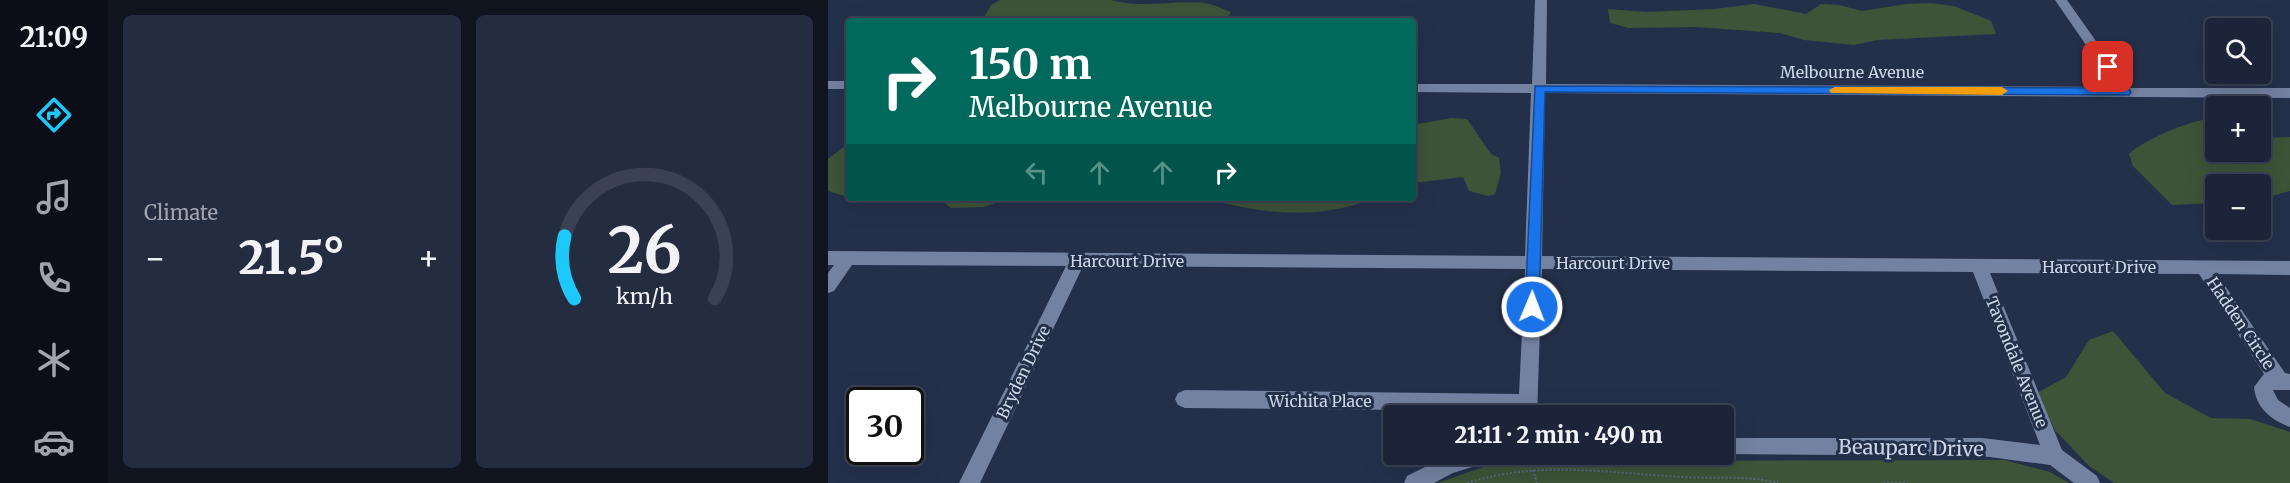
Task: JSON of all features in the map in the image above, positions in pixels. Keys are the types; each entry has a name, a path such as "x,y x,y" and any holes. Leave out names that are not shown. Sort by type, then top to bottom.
{"street":[{"path":"1527,405 1541,0"},
{"path":"2061,0 2125,92"},
{"path":"828,85 846,85"},
{"name":"Melbourne Avenue","path":"1416,88 2290,93"},
{"name":"Harcourt Drive","path":"828,258 1077,262 2290,268"},
{"path":"828,286 848,258"},
{"name":"Bryden Drive","path":"969,483 1077,262"},
{"name":"Tavondale Avenue","path":"1980,268 2054,456"},
{"name":"Hadden Circle","path":"2204,268 2284,381"},
{"name":"Hadden Circle","path":"2284,381 2265,382 2263,392 2271,406 2290,418"},
{"name":"Wichita Place","path":"1185,399 1390,405"},
{"name":"Beauparc Drive","path":"1734,447 1982,447 2054,456 2090,483"},
{"path":"1414,483 1448,465"}],"path":[{"path":"1467,483 1504,471 1589,469 1680,477 1758,478 1778,483"},
{"path":"1533,470 1537,483"},
{"path":"1883,483 1905,483"}],"green space":[{"path":"1000,0 1111,0 1135,4 1193,2 1208,4 1231,12 1228,18 984,18 991,5"},
{"path":"1931,3 1954,6 1991,21 1996,34 1877,40 1854,45 1804,40 1780,33 1695,27 1629,28 1610,23 1608,9 1647,12 1715,9 1754,4 1806,14 1821,4 1839,5 1862,11 1906,4"},
{"path":"1451,118 1467,119 1491,154 1499,158 1501,173 1495,194 1488,196 1469,191 1463,177 1416,183 1416,124"},
{"path":"2205,120 2205,162 2271,162 2271,138 2290,137 2290,191 2271,196 2271,174 2205,174 2205,203 2172,205 2133,166 2129,154 2155,137"},
{"path":"846,145 846,196 828,191 828,159"},
{"path":"942,201 1002,201 983,207 951,208"},
{"path":"1216,201 1364,201 1332,210 1290,213"},
{"path":"2113,331 2165,393 2211,418 2250,419 2290,432 2290,483 2114,483 2089,466 2055,430 2037,393 2066,377 2089,340"},
{"path":"2004,460 2050,472 2069,483 1437,483 1489,465 1734,465 1734,461"}],"slow traffic":[{"path":"1835,90 2002,91"}],"route":[{"path":"1532,307 1539,88 2125,92 2108,67"}]}
